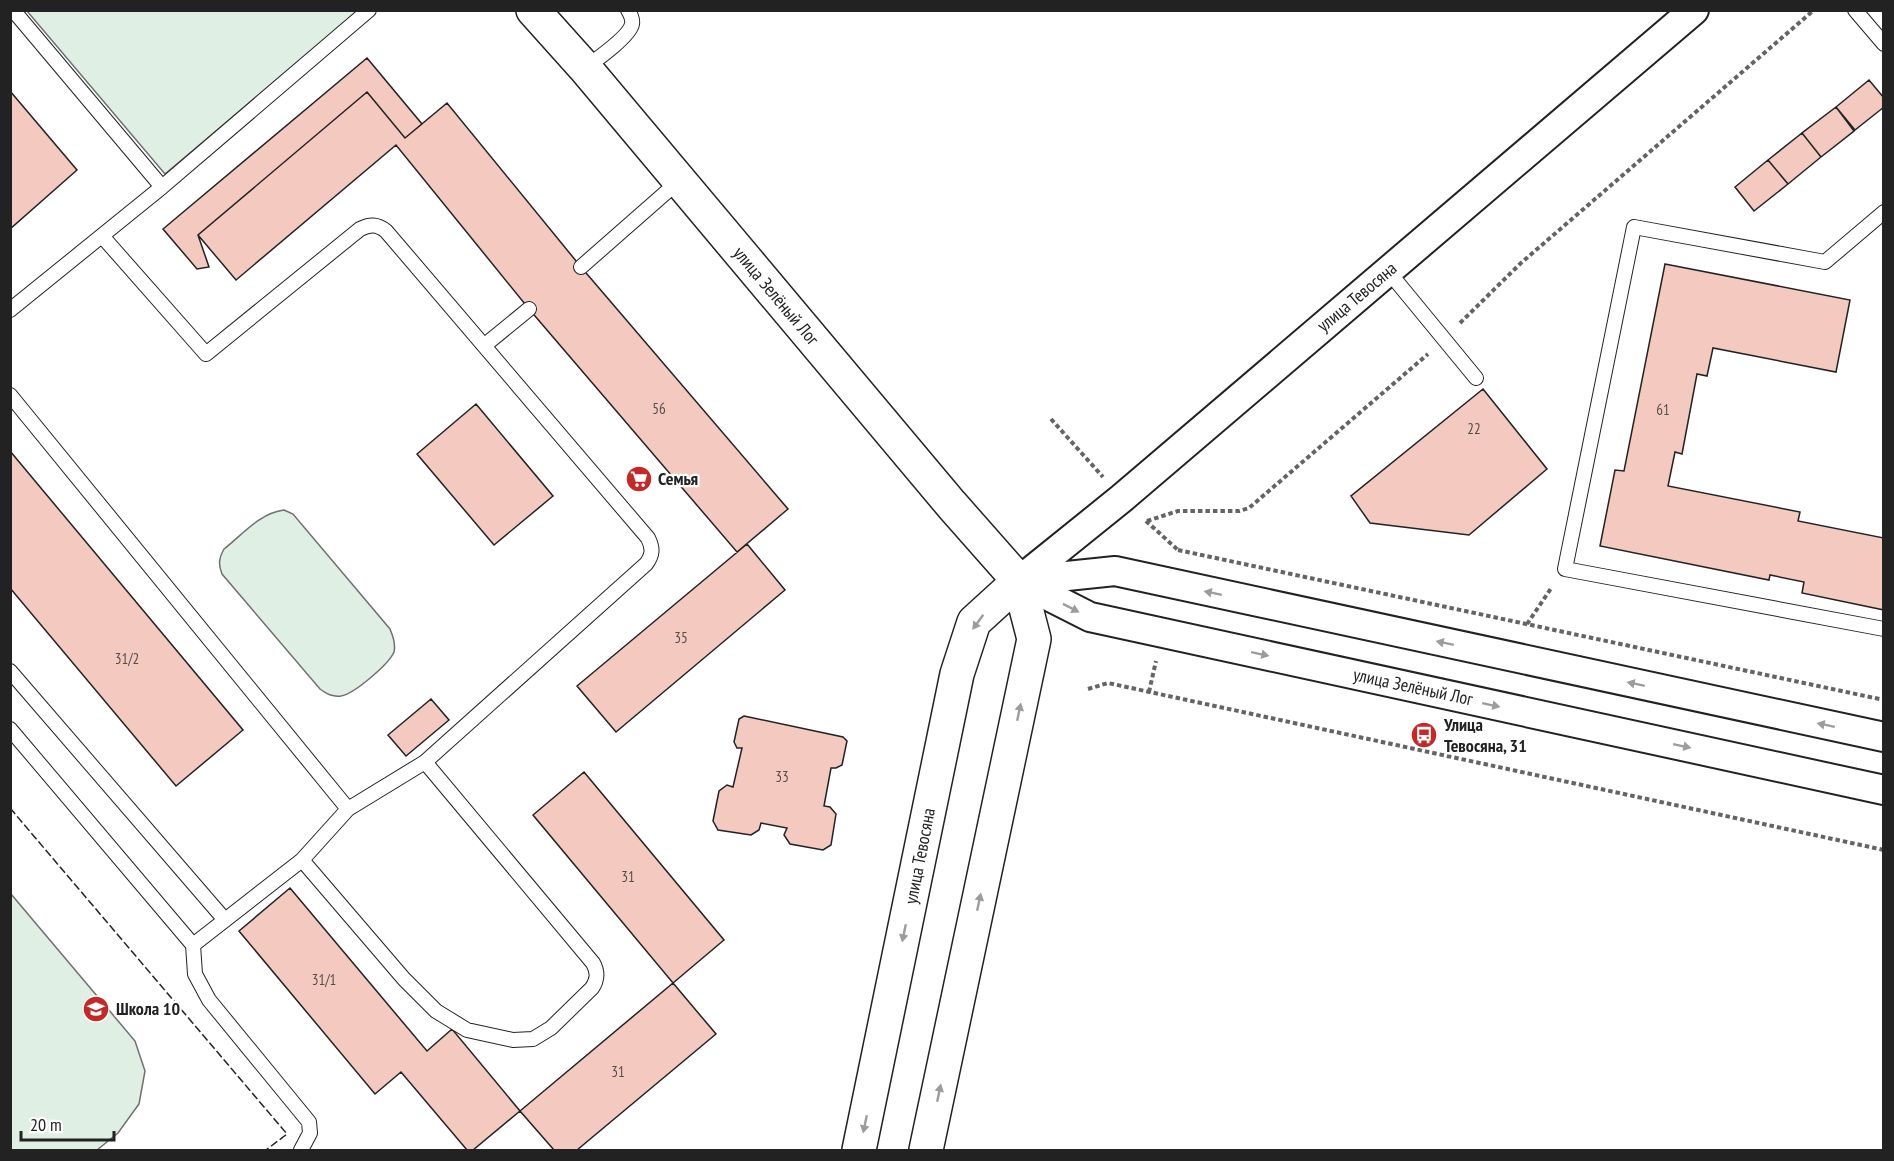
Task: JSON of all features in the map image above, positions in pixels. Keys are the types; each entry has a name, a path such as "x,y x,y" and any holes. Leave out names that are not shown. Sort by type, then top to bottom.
{"street":[{"name":"улица Зелёный Лог","path":"533,10 585,68 936,486 1019,581 1090,617 1884,790"},
{"name":"улица Тевосяна","path":"859,1150 957,674 974,622 1019,581 1122,498 1694,10"},
{"path":"926,1150 1034,639 1019,581 1115,572 1884,737"}],"lane":[{"path":"13,10 162,187"},
{"path":"10,310 162,187 369,10"},
{"path":"585,68 628,31 633,22 628,10"},
{"path":"1855,10 1884,44"},
{"path":"581,267 679,181"},
{"path":"1884,212 1825,262 1634,227 1564,569 1884,629"},
{"path":"102,236 206,354 360,229 373,225 386,231 648,538 652,551 651,558 646,564 425,762 348,809 302,860 193,945"},
{"path":"1388,271 1476,378"},
{"path":"485,345 529,309"},
{"path":"10,395 348,809"},
{"path":"10,671 225,920"},
{"path":"10,729 193,945 195,974 209,1000 309,1122 310,1133 301,1150"},
{"path":"302,860 404,979 436,1011 467,1029 523,1040 543,1035 592,988 597,976 596,969 425,762"}],"path":[{"path":"1146,521 1178,511 1239,511 1249,508 1444,340 1521,263 1814,10"},
{"path":"1178,550 1884,700"},
{"path":"1527,624 1564,569"},
{"path":"1088,689 1108,683 1884,850"}],"green space":[{"path":"27,11 358,11 165,174"},
{"path":"284,510 293,514 390,629 393,637 394,652 385,664 362,684 341,696 330,695 320,689 222,574 220,561 224,549 259,520"},
{"path":"11,894 135,1041 145,1071 139,1104 118,1133 97,1150 11,1150"}],"building":[{"path":"367,58 422,124 405,138 367,92 198,235 209,267 197,269 163,229"},
{"path":"1869,80 1884,98 1884,107 1855,130 1836,107"},
{"path":"10,91 77,170 10,229"},
{"path":"367,92 405,138 447,103 581,267 788,509 737,552 529,309 396,145 236,280 198,235"},
{"path":"1836,107 1854,131 1821,157 1802,133"},
{"path":"1802,133 1821,157 1788,184 1768,160"},
{"path":"1768,160 1788,184 1754,211 1735,187"},
{"path":"1665,264 1850,300 1836,372 1713,348 1707,376 1697,374 1682,454 1675,452 1668,486 1800,512 1798,521 1884,538 1884,610 1802,593 1804,582 1770,575 1769,580 1600,546 1615,470 1624,471"},
{"path":"1483,389 1547,469 1469,535 1370,523 1351,496"},
{"path":"476,404 553,496 494,545 417,454"},
{"path":"10,451 243,730 176,786 10,588"},
{"path":"747,544 785,590 616,732 577,686"},
{"path":"431,699 449,720 406,756 388,735"},
{"path":"744,716 843,737 847,741 842,765 831,768 824,806 830,807 836,814 831,845 823,850 790,844 784,835 787,828 761,823 759,830 751,835 718,830 713,821 719,791 727,785 733,787 742,748 737,748 734,742 739,719"},
{"path":"584,772 724,940 673,983 533,815"},
{"path":"290,888 427,1051 452,1029 520,1111 473,1150 467,1150 401,1072 375,1094 239,931"},
{"path":"673,983 716,1034 577,1150 554,1150 520,1111"}],"fence":[{"path":"10,808 287,1134 266,1150"}],"place":[{"name":"Семья","path":"639,479"},
{"name":"Улица Тевосяна, 31","path":"1424,735"},
{"name":"Школа 10","path":"96,1009"}]}
